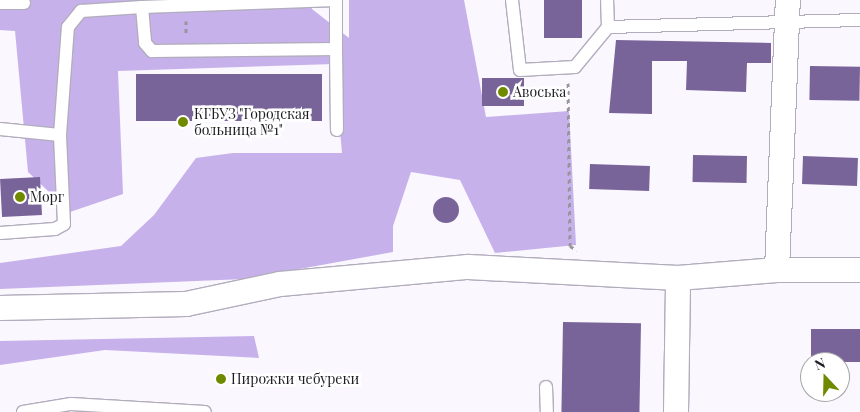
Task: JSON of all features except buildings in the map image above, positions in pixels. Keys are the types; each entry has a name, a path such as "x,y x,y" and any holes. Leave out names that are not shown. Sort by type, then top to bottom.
{"street":[{"path":"776,270 789,23 788,0"},
{"path":"0,308 186,304 280,284 468,267 678,278 776,270 860,270"},
{"path":"676,412 678,278"}],"lane":[{"path":"0,233 55,229 64,224 60,135 68,27 80,11 336,0 337,130"},
{"path":"512,0 520,70 575,66 608,27 607,0"},
{"path":"0,3 24,3"},
{"path":"142,7 145,43 152,51 336,49"},
{"path":"608,27 860,20"},
{"path":"0,129 60,135"},
{"path":"546,387 547,412"},
{"path":"23,412 71,404 201,408 205,412"}],"path":[{"path":"185,6 186,51"},
{"path":"567,67 570,246 586,255"}],"shaded area":[{"path":"0,0 311,0 312,9 349,38 349,0 464,0 486,117 569,111 576,245 495,253 460,180 411,172 393,226 393,252 245,279 0,289 0,263 121,246 154,215 196,158 233,153 342,153 334,64 118,71 123,194 70,212 28,172 15,31 0,30"},
{"path":"254,336 259,358 105,350 0,365 0,341"}],"place":[{"name":"Авоська","path":"503,92"},
{"name":"КГБУЗ \"Городская больница №1\"","path":"183,122"},
{"name":"Морг","path":"20,197"},
{"name":"Пирожки чебуреки","path":"221,379"}]}
